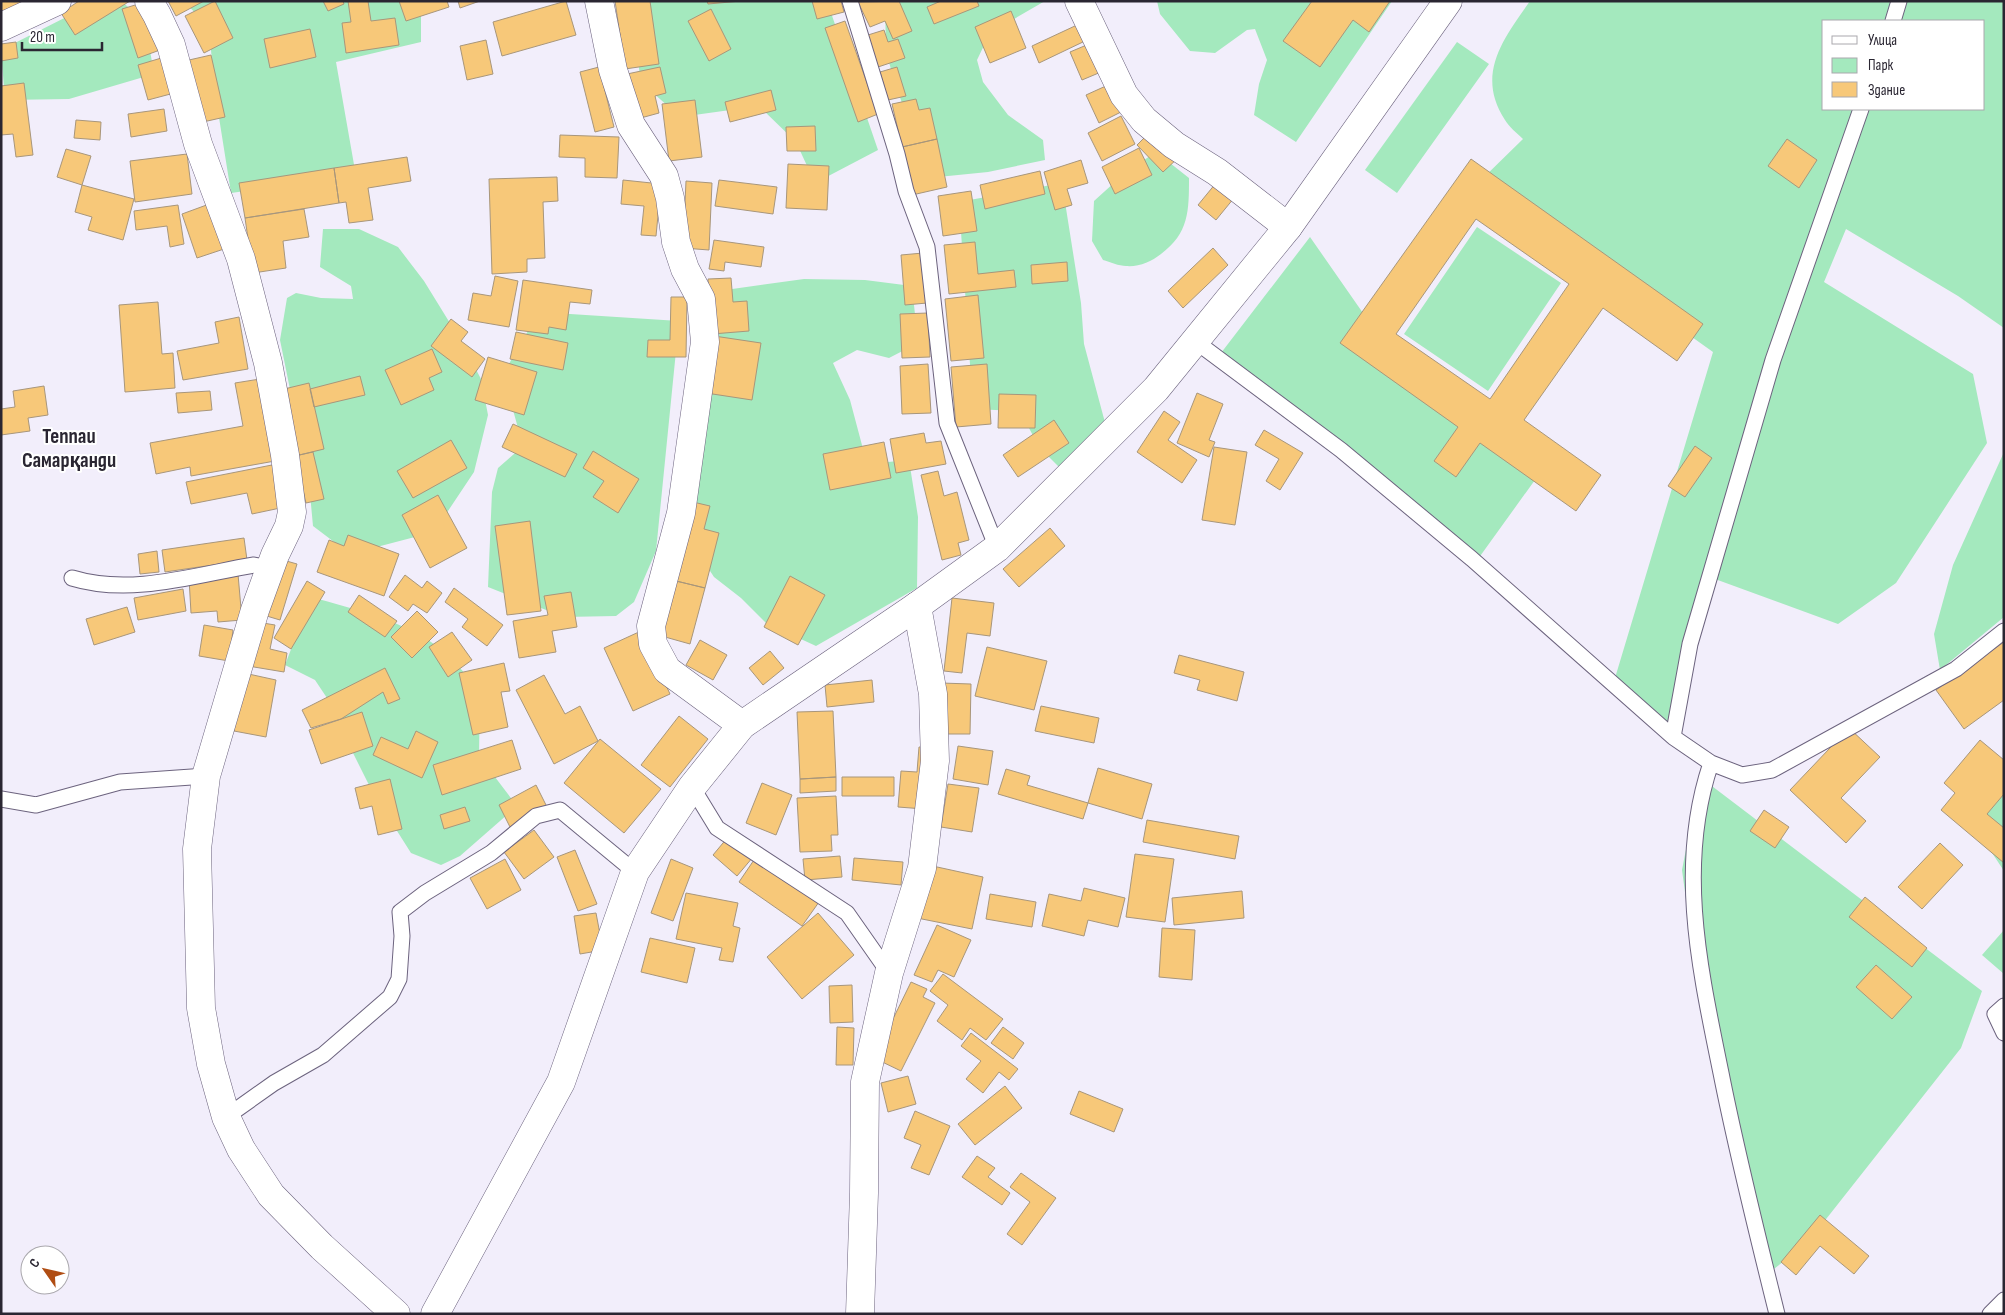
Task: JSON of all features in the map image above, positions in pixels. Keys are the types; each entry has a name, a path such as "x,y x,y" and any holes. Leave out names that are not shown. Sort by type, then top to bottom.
{"street":[{"path":"1,27 56,1"},
{"path":"149,1 158,15 171,46 198,144 241,259 268,363 285,455 292,512 289,526 270,568 240,659 206,776 197,849 201,1008 211,1064 226,1117 241,1149 271,1195 322,1247 396,1314"},
{"path":"599,1 613,70 631,125 664,176 670,198 676,242 685,269 701,299 705,342 681,513 651,626 653,644 667,670 742,726"},
{"path":"1079,1 1124,95 1144,120 1174,145 1217,172 1288,227"},
{"path":"435,1314 561,1082 636,872 692,787 742,726 917,606 997,548 1156,388 1288,227 1448,1"},
{"path":"860,1314 865,1082 889,973 922,868 935,760 933,694 917,606"}],"lane":[{"path":"850,1 897,154 906,191 928,247 947,423 997,548"},
{"path":"1893,20 1899,1"},
{"path":"1673,737 1690,644 1773,360 1861,110"},
{"path":"1195,341 1341,450 1472,559 1673,737 1711,763 1742,775 1772,770 1956,669 2004,631"},
{"path":"72,578 99,584 122,586 254,565 270,568"},
{"path":"1711,763 1702,789 1692,868 1698,966 1737,1153 1777,1314"},
{"path":"1,799 36,805 120,782 206,776"},
{"path":"692,787 717,828 847,913 889,973"},
{"path":"226,1117 274,1083 323,1055 390,997 399,979 402,936 400,912 425,893 491,853 536,816 560,810 636,872"},
{"path":"2004,1006 1995,1014 2004,1033"},
{"path":"1990,1314 2004,1300"}],"green space":[{"path":"98,1 121,1 145,21 154,74 69,99 5,100 1,50"},
{"path":"183,1 421,1 421,42 336,62 356,176 231,193 214,86 209,26"},
{"path":"629,1 827,1 878,150 815,183 796,142 759,106 680,117 641,82"},
{"path":"885,1 1045,1 990,33 977,60 983,82 1008,115 1043,140 1045,160 988,172 928,178 886,52"},
{"path":"1157,1 1392,1 1296,142 1254,115 1259,84 1267,60 1255,29 1247,30 1215,53 1190,51 1160,14"},
{"path":"1530,1 2004,1 2004,328 1958,296 1846,229 1824,282 1973,374 1987,443 1896,583 1838,624 1704,575 1670,727 1615,678 1713,352 1477,184 1523,139 1505,120 1496,103 1493,87 1496,57 1511,29"},
{"path":"1457,42 1489,64 1397,193 1365,170"},
{"path":"1156,152 1189,178 1188,211 1182,229 1170,246 1149,262 1136,266 1123,266 1103,260 1092,241 1094,201 1126,172"},
{"path":"1062,183 1081,303 1084,344 1107,430 1060,468 1039,447 1020,411 973,409 959,202"},
{"path":"1477,227 1561,283 1488,391 1404,334"},
{"path":"323,229 359,229 398,247 424,281 461,341 481,379 488,415 474,472 434,532 350,554 313,526 309,483 280,340 287,298 296,293 321,298 353,299 351,286 320,267"},
{"path":"1310,237 1372,326 1545,466 1478,559 1221,353"},
{"path":"804,279 865,280 912,286 918,343 889,358 857,350 833,363 850,400 867,464 909,460 918,517 917,588 816,646 766,623 741,598 714,577 685,533 718,291"},
{"path":"539,312 679,321 656,551 634,602 616,616 564,617 488,587 492,492 498,468 523,446 503,374"},
{"path":"2004,452 2004,617 1940,670 1934,634 1953,565"},
{"path":"311,597 398,624 414,632 443,651 480,690 479,756 517,806 460,856 441,865 411,853 373,793 349,745 341,719 315,680 285,665"},
{"path":"2004,764 2004,871 1965,812"},
{"path":"1700,777 1982,991 1961,1048 1808,1242 1765,1276 1695,967 1682,870"},
{"path":"2004,930 2004,974 1982,955"}],"building":[{"path":"1,1 28,1 29,4 1,11"},
{"path":"79,1 130,1 75,35 61,13"},
{"path":"168,1 204,1 176,16"},
{"path":"215,1 233,38 204,53 185,16"},
{"path":"323,1 343,1 344,4 328,11"},
{"path":"348,1 368,1 371,21 395,18 399,45 346,53 342,23 351,22"},
{"path":"399,1 447,1 449,7 406,21"},
{"path":"458,1 480,1 460,8"},
{"path":"566,1 576,35 502,56 493,22"},
{"path":"615,1 650,1 659,64 625,69"},
{"path":"707,1 741,1 708,4"},
{"path":"812,1 841,1 844,12 817,19"},
{"path":"899,1 912,31 893,39 885,21 870,27 858,2"},
{"path":"941,1 977,1 979,6 934,24 927,7"},
{"path":"1312,1 1390,1 1369,32 1353,20 1320,67 1283,41"},
{"path":"145,2 160,50 138,58 122,9"},
{"path":"711,9 731,49 709,61 688,21"},
{"path":"1011,11 1026,48 990,63 975,27"},
{"path":"845,21 878,114 858,122 825,28"},
{"path":"1077,25 1085,41 1039,63 1032,46"},
{"path":"310,29 316,57 270,68 264,39"},
{"path":"884,30 888,42 898,39 905,58 878,67 868,35"},
{"path":"486,40 493,74 467,80 460,46"},
{"path":"16,42 18,58 1,61 1,44"},
{"path":"1089,44 1101,72 1082,80 1070,52"},
{"path":"211,55 225,117 203,122 189,60"},
{"path":"168,56 178,92 148,100 138,65"},
{"path":"599,67 614,127 595,132 580,72"},
{"path":"660,67 666,93 655,96 659,113 637,119 627,74"},
{"path":"897,67 906,96 888,100 880,72"},
{"path":"24,83 33,155 16,157 13,134 1,135 1,86"},
{"path":"1108,85 1121,112 1099,123 1086,95"},
{"path":"771,90 776,110 730,122 725,102"},
{"path":"916,99 919,110 930,108 937,139 902,147 892,104"},
{"path":"695,100 702,157 669,161 662,104"},
{"path":"164,109 167,131 131,137 128,114"},
{"path":"1121,116 1135,144 1102,161 1088,133"},
{"path":"76,120 101,122 100,140 74,138"},
{"path":"815,126 816,151 787,151 786,127"},
{"path":"1153,129 1179,157 1163,172 1137,145"},
{"path":"560,135 619,137 617,178 585,177 585,158 559,157"},
{"path":"937,139 947,187 912,195 902,147"},
{"path":"1787,139 1817,160 1799,188 1768,166"},
{"path":"1139,148 1152,175 1115,194 1102,167"},
{"path":"66,149 91,156 82,185 57,177"},
{"path":"187,154 192,194 135,202 130,161"},
{"path":"407,157 411,181 368,188 373,220 349,223 346,202 339,203 334,168"},
{"path":"1471,159 1703,324 1677,361 1603,308 1524,420 1601,475 1576,511 1480,443 1456,477 1434,461 1458,427 1340,343","holes":["1476,219 1569,284 1490,399 1396,334"]},
{"path":"1081,160 1088,183 1067,189 1072,205 1055,210 1044,172"},
{"path":"788,164 829,166 827,210 786,208"},
{"path":"334,168 339,203 245,218 239,183"},
{"path":"1040,171 1045,194 985,209 980,185"},
{"path":"557,177 558,201 543,202 545,258 527,259 527,272 492,274 489,179"},
{"path":"623,180 661,184 656,236 641,235 644,206 621,204"},
{"path":"719,180 777,187 773,214 715,206"},
{"path":"686,181 712,183 709,250 683,248"},
{"path":"1216,183 1234,198 1216,220 1198,205"},
{"path":"82,185 134,199 123,240 88,230 92,217 75,212"},
{"path":"971,191 977,231 943,236 938,196"},
{"path":"212,203 227,248 197,258 182,214"},
{"path":"178,205 184,244 170,247 167,226 136,230 134,211"},
{"path":"304,209 309,237 283,241 286,268 253,273 245,218"},
{"path":"714,240 764,247 761,267 725,262 724,271 709,269"},
{"path":"975,242 978,274 1014,270 1016,287 949,294 944,245"},
{"path":"1213,248 1228,265 1183,308 1168,291"},
{"path":"923,253 927,303 905,305 901,255"},
{"path":"1067,262 1068,281 1032,284 1031,265"},
{"path":"495,276 518,281 509,327 468,320 473,293 491,296"},
{"path":"731,278 733,302 747,301 749,331 712,334 708,279"},
{"path":"523,280 592,290 590,304 570,302 566,330 549,327 548,334 516,330"},
{"path":"978,295 984,358 951,361 945,299"},
{"path":"671,297 687,297 686,357 647,357 648,340 670,340"},
{"path":"158,302 162,354 173,353 175,388 125,392 119,305"},
{"path":"928,313 930,357 902,358 900,314"},
{"path":"239,317 248,369 183,380 177,351 219,343 215,322"},
{"path":"451,319 468,332 461,341 485,359 472,377 431,346"},
{"path":"516,332 568,343 563,370 510,359"},
{"path":"714,336 761,343 752,400 706,393"},
{"path":"432,349 442,372 429,378 434,390 401,405 385,370"},
{"path":"488,357 537,372 524,415 475,400"},
{"path":"928,364 931,413 902,414 900,366"},
{"path":"987,364 991,424 956,427 951,367"},
{"path":"360,376 365,395 314,407 310,389"},
{"path":"260,379 275,461 191,476 190,467 156,474 150,443 243,426 235,383"},
{"path":"309,383 324,449 295,456 280,390"},
{"path":"44,386 48,415 28,418 30,431 1,435 1,409 15,407 13,391"},
{"path":"210,391 212,410 178,413 176,393"},
{"path":"1197,393 1223,404 1209,440 1215,442 1209,457 1177,443"},
{"path":"999,394 1036,395 1035,428 998,428"},
{"path":"1164,411 1180,422 1168,440 1197,460 1182,483 1137,452"},
{"path":"1054,420 1069,443 1018,477 1003,455"},
{"path":"513,424 577,454 565,477 502,447"},
{"path":"1264,430 1303,453 1280,490 1266,481 1279,459 1255,445"},
{"path":"924,433 926,443 941,441 946,464 896,473 890,439"},
{"path":"451,440 467,468 413,498 397,471"},
{"path":"884,442 891,478 830,490 823,454"},
{"path":"1695,446 1712,458 1685,497 1668,486"},
{"path":"1214,447 1247,452 1235,525 1202,520"},
{"path":"593,451 639,479 618,513 593,497 604,481 583,468"},
{"path":"313,452 324,499 306,503 295,456"},
{"path":"277,464 285,507 252,514 247,493 191,504 186,482"},
{"path":"938,471 944,496 957,492 969,540 958,543 961,555 942,560 921,475"},
{"path":"438,495 467,548 430,568 402,515"},
{"path":"693,502 710,506 704,529 719,533 705,588 672,580"},
{"path":"530,521 541,611 507,615 495,526"},
{"path":"1050,528 1065,546 1019,587 1003,569"},
{"path":"348,535 399,554 384,596 317,572 329,540 344,546"},
{"path":"244,538 247,560 165,572 162,550"},
{"path":"157,551 159,572 140,574 138,554"},
{"path":"276,558 297,564 280,620 260,614"},
{"path":"238,574 242,620 218,622 217,611 191,613 189,578"},
{"path":"405,575 422,588 427,581 442,593 427,613 413,604 408,611 389,597"},
{"path":"790,576 825,595 798,645 764,627"},
{"path":"672,580 705,588 690,644 658,635"},
{"path":"307,581 325,592 291,649 274,638"},
{"path":"454,588 503,625 487,646 462,627 468,619 445,602"},
{"path":"183,589 186,611 138,620 134,598"},
{"path":"571,592 577,627 552,631 556,652 519,658 513,621 548,615 544,596"},
{"path":"359,595 397,621 385,637 348,612"},
{"path":"952,598 994,603 990,636 967,633 962,673 944,671"},
{"path":"127,607 135,632 94,645 86,619"},
{"path":"417,611 438,632 412,658 391,637"},
{"path":"257,622 275,625 270,649 287,653 284,672 248,666"},
{"path":"204,625 233,630 229,661 199,656"},
{"path":"641,631 670,694 633,711 604,648"},
{"path":"452,632 472,660 448,677 429,647"},
{"path":"700,640 727,655 713,680 686,665"},
{"path":"2004,642 2004,700 1964,729 1936,690"},
{"path":"987,647 1047,661 1034,710 975,696"},
{"path":"770,651 784,668 763,685 749,668"},
{"path":"1179,655 1244,672 1237,701 1197,690 1200,680 1174,673"},
{"path":"504,663 510,691 501,692 508,727 473,735 459,673"},
{"path":"385,668 400,699 388,704 383,692 341,719 311,728 302,710"},
{"path":"244,673 276,680 266,737 234,731"},
{"path":"544,675 565,714 580,706 598,741 554,764 516,690"},
{"path":"872,680 874,702 827,707 825,685"},
{"path":"941,683 971,684 970,734 940,734"},
{"path":"1041,706 1099,718 1094,743 1035,731"},
{"path":"833,711 836,777 800,779 797,712"},
{"path":"362,712 373,746 321,764 309,730"},
{"path":"679,716 708,739 670,787 641,765"},
{"path":"1849,728 1880,757 1841,798 1866,821 1846,843 1790,790"},
{"path":"416,731 438,742 422,778 373,755 381,737 408,749"},
{"path":"600,739 661,789 624,833 564,783"},
{"path":"512,740 521,769 442,795 433,765"},
{"path":"1980,740 2004,760 2004,794 1987,814 2004,828 2004,863 1941,810 1955,793 1944,783"},
{"path":"958,746 993,751 988,785 953,779"},
{"path":"919,747 929,747 924,809 898,807 901,771 917,772"},
{"path":"1098,768 1152,784 1142,819 1088,803"},
{"path":"1006,769 1030,776 1027,785 1088,803 1083,819 998,794"},
{"path":"836,777 836,791 800,793 800,779"},
{"path":"842,777 894,777 894,796 842,796"},
{"path":"390,779 402,829 378,835 372,806 360,809 355,788"},
{"path":"762,783 792,795 776,835 746,823"},
{"path":"948,784 979,788 972,832 941,827"},
{"path":"536,785 547,807 510,827 499,805"},
{"path":"836,796 838,835 831,835 832,851 800,852 797,798"},
{"path":"465,807 470,821 444,829 440,815"},
{"path":"1764,810 1789,827 1775,848 1750,831"},
{"path":"1147,820 1239,836 1235,859 1143,842"},
{"path":"534,830 554,857 524,879 504,852"},
{"path":"728,837 753,857 737,876 713,855"},
{"path":"1940,843 1963,865 1922,909 1898,887"},
{"path":"575,850 597,904 578,911 557,857"},
{"path":"1135,854 1174,859 1165,922 1126,917"},
{"path":"840,856 842,877 805,880 803,859"},
{"path":"756,857 819,902 802,926 739,882"},
{"path":"854,858 903,862 901,885 852,880"},
{"path":"505,859 521,890 487,909 470,878"},
{"path":"671,859 693,868 673,921 651,913"},
{"path":"928,865 983,877 972,929 917,918"},
{"path":"1084,888 1125,898 1118,927 1088,920 1084,936 1042,926 1049,894 1081,901"},
{"path":"1242,891 1244,918 1174,925 1172,898"},
{"path":"686,893 738,903 733,926 740,928 733,962 719,960 722,948 676,939"},
{"path":"990,894 1036,902 1032,927 986,919"},
{"path":"1865,897 1927,948 1912,967 1849,917"},
{"path":"596,913 603,950 580,954 574,916"},
{"path":"818,913 854,955 802,999 767,957"},
{"path":"937,925 971,940 954,977 938,970 932,982 914,975"},
{"path":"1162,928 1195,930 1192,980 1159,977"},
{"path":"650,938 695,948 687,983 641,972"},
{"path":"1876,965 1912,997 1892,1019 1856,987"},
{"path":"943,974 1003,1019 986,1040 970,1028 962,1040 937,1021 948,1005 930,991"},
{"path":"911,982 927,989 923,997 935,1003 901,1071 874,1058"},
{"path":"852,985 853,1022 830,1023 829,986"},
{"path":"837,1027 854,1028 853,1065 836,1065"},
{"path":"1003,1027 1024,1043 1013,1059 991,1043"},
{"path":"971,1033 1018,1069 1009,1080 999,1072 983,1093 966,1079 981,1061 961,1046"},
{"path":"908,1076 916,1104 888,1112 881,1083"},
{"path":"1005,1086 1022,1108 975,1145 958,1124"},
{"path":"1079,1091 1123,1109 1114,1132 1070,1114"},
{"path":"915,1111 950,1126 929,1175 911,1168 921,1145 904,1138"},
{"path":"977,1156 995,1168 988,1177 1010,1193 1002,1205 962,1177"},
{"path":"1021,1173 1056,1198 1022,1245 1007,1234 1030,1202 1010,1187"},
{"path":"1820,1215 1869,1256 1854,1274 1820,1246 1796,1275 1781,1262"}],"district":[{"name":"Теппаи Самарқанди","path":"69,448"}]}
